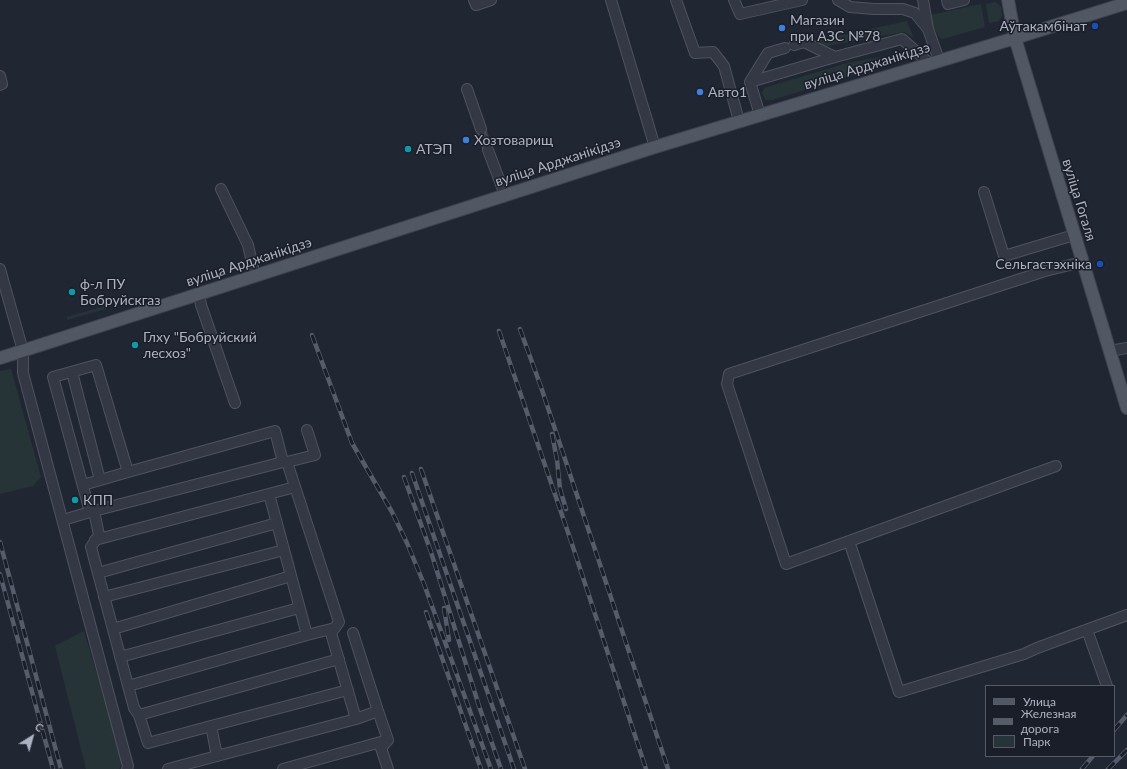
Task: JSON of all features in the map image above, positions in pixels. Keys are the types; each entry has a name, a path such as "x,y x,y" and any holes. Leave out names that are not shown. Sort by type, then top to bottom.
{"main road":[{"name":"вуліца Гогаля","path":"1008,0 1015,38 1127,408"},
{"name":"вуліца Арджанікідзэ","path":"0,358 654,147 1015,38 1105,5 1127,3"}],"lane":[{"path":"474,0 476,5 491,0"},
{"path":"611,0 654,147"},
{"path":"676,0 695,53 713,52 724,66 739,121"},
{"path":"734,0 740,14 802,0"},
{"path":"838,0 850,7 903,9 915,13 928,28"},
{"path":"923,0 934,62"},
{"path":"947,0 948,4 964,0"},
{"path":"750,82 902,39 934,62"},
{"path":"760,114 750,82 768,53 804,42 835,57"},
{"path":"0,76 2,84 0,84"},
{"path":"467,89 481,129"},
{"path":"488,150 505,195"},
{"path":"221,189 248,245 255,276"},
{"path":"984,192 1004,256 1074,234"},
{"path":"1056,466 786,564 727,384 729,374 1045,271 1082,262"},
{"path":"0,270 23,351 23,373 128,766 127,769"},
{"path":"199,294 201,305 235,403"},
{"path":"1110,351 1127,348"},
{"path":"128,472 96,365 53,377 82,485 99,534 91,547 134,708 140,715 148,743 348,690"},
{"path":"72,372 100,480"},
{"path":"63,520 314,455 307,430"},
{"path":"82,485 275,431 339,622 331,633 356,719"},
{"path":"95,540 295,487"},
{"path":"269,494 307,635"},
{"path":"98,573 277,523"},
{"path":"849,541 899,692 1024,654 1127,615"},
{"path":"104,597 284,550"},
{"path":"113,629 291,576"},
{"path":"120,657 300,608"},
{"path":"128,686 335,628"},
{"path":"1087,630 1107,685"},
{"path":"353,633 388,740"},
{"path":"140,715 339,659"},
{"path":"168,769 356,719 378,711"},
{"path":"211,726 217,756"},
{"path":"283,769 388,740"},
{"path":"388,740 381,748 388,769"}],"green space":[{"path":"996,2 1001,7 1002,16 999,21 989,23 986,4"},
{"path":"981,4 985,27 943,39 940,38 932,24 931,15"},
{"path":"907,21 914,38 904,32 822,47 814,41"},
{"path":"891,55 892,63 887,65 772,100 765,100 762,93 764,88 847,63"},
{"path":"108,305 109,308 67,320 67,317"},
{"path":"11,369 41,477 33,486 0,494 0,371"},
{"path":"84,631 123,761 119,769 86,769 55,646"}],"tunnel":[{"path":"481,129 488,150"}],"railway":[{"path":"520,329 541,387 668,769"},
{"path":"499,331 572,544 646,769"},
{"path":"312,335 352,443 392,512 424,584 491,769"},
{"path":"552,434 557,460 560,489 566,509"},
{"path":"421,469 525,769"},
{"path":"412,473 514,769"},
{"path":"404,477 431,552 479,706 501,769"},
{"path":"0,542 61,769"},
{"path":"0,574 53,769"},
{"path":"444,608 449,640"},
{"path":"426,612 481,769"},
{"path":"1115,729 1127,715"},
{"path":"1108,769 1127,750"},
{"path":"1082,769 1092,757"}],"place":[{"name":"Аўтакамбінат","path":"1095,26"},
{"name":"Магазин при АЗС №78","path":"782,28"},
{"name":"Авто1","path":"700,92"},
{"name":"Хозтоварищ","path":"466,140"},
{"name":"АТЭП","path":"408,149"},
{"name":"Сельгастэхніка","path":"1100,264"},
{"name":"ф-л ПУ Бобруйскгаз","path":"72,292"},
{"name":"Глху \"Бобруйский лесхоз\"","path":"135,345"},
{"name":"КПП","path":"75,500"}]}
